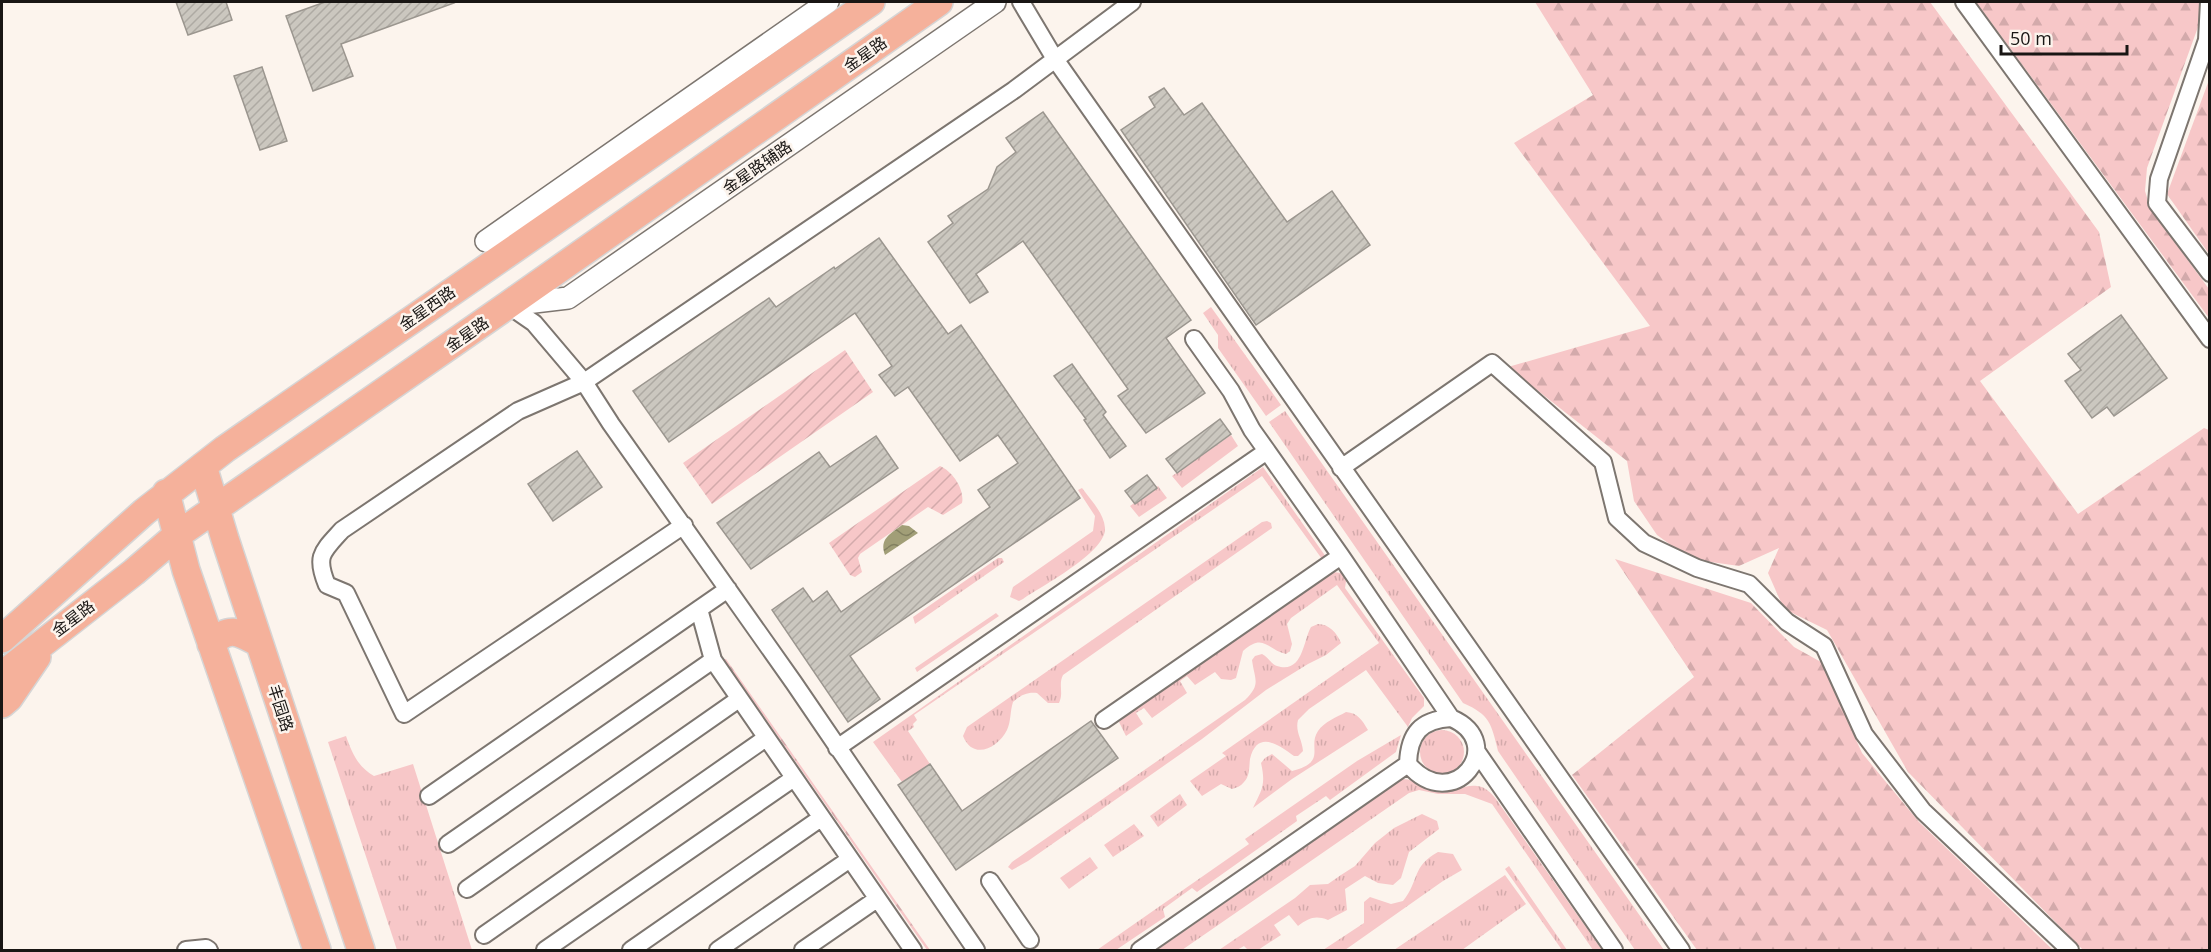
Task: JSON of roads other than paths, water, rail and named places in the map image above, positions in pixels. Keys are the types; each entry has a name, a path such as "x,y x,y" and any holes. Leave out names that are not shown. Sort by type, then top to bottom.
{"main road":[{"name":"金星西路","path":"2,639 166,493 498,259 871,2"},
{"name":"金星路","path":"2,675 134,572 176,536 939,2"},
{"name":"丰园路","path":"203,466 361,951"},
{"path":"166,493 176,536 211,644 317,951"},
{"path":"2,626 68,579"},
{"path":"211,644 221,634 238,632 259,643"},
{"path":"2,704 9,698 54,633"}],"street":[{"path":"486,240 828,2"},
{"name":"金星路辅路","path":"508,305 568,298 995,2"},
{"path":"1021,2 1054,59 1681,951"},
{"path":"684,525 404,714 346,593 327,585 320,567 324,550 342,530 518,411 584,382 1004,96 1132,2"},
{"path":"1964,2 2210,339"},
{"path":"2209,2 2207,40 2159,179 2157,202 2210,273"},
{"path":"508,305 534,322 584,382 729,589 976,951"},
{"path":"1194,339 1231,391 1252,430 1451,718 1470,729 1475,738 1477,752 1614,951"},
{"path":"1341,468 1492,363 1603,462 1617,518 1644,543 1697,568 1749,584 1787,622 1824,645 1864,734 1923,811 2070,951"},
{"path":"837,748 1267,451"},
{"path":"1104,720 1341,556"},
{"path":"429,796 729,589"},
{"path":"699,609 713,660 913,951"},
{"path":"448,844 713,660"},
{"path":"467,889 739,699"},
{"path":"1140,951 1408,764 1412,741 1424,725 1434,719 1451,718"},
{"path":"484,935 766,738"},
{"path":"1408,764 1418,775 1430,781 1452,782 1462,777 1471,768 1477,752"},
{"path":"545,951 794,778"},
{"path":"631,951 822,818"},
{"path":"718,951 850,859"},
{"path":"990,881 1030,940"},
{"path":"803,951 877,899"},
{"path":"186,951 206,948 209,951"}],"water":[{"path":"902,525 909,526 918,533 885,555 883,545 885,541"}]}
